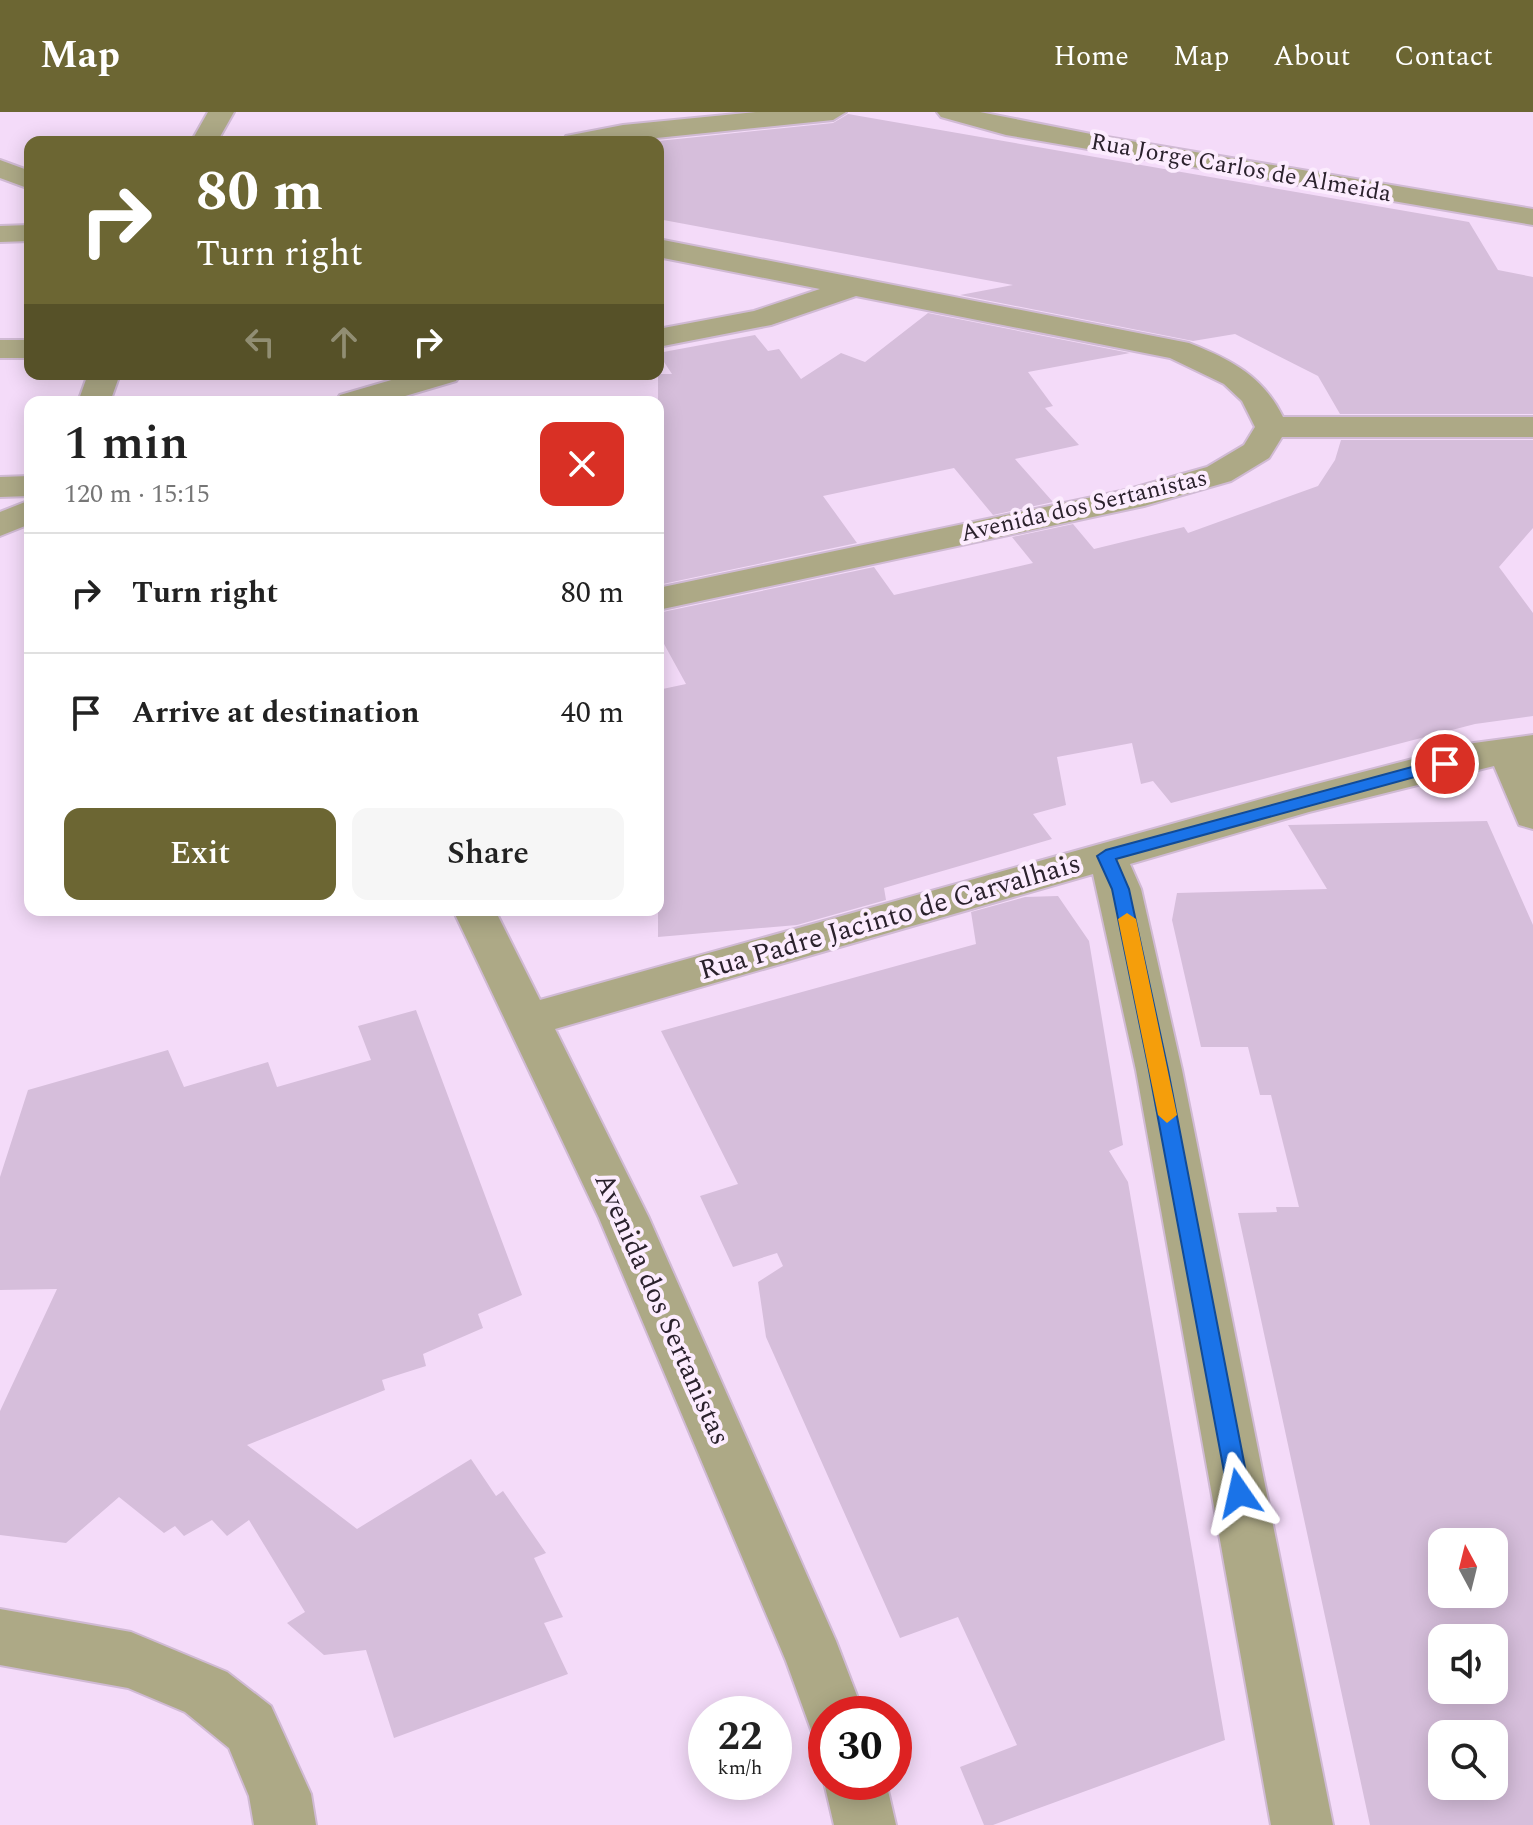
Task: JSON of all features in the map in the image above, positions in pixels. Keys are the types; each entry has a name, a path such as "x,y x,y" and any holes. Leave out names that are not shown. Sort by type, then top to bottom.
{"street":[{"path":"207,136 221,112"},
{"path":"607,136 833,112"},
{"name":"Rua Jorge Carlos de Almeida","path":"950,112 1074,140 1533,217"},
{"path":"0,168 24,178"},
{"path":"0,234 24,233"},
{"path":"664,249 1178,350 1230,372 1250,387 1271,427 1533,427"},
{"path":"664,337 760,319 856,286"},
{"path":"0,349 24,349"},
{"path":"371,396 425,380"},
{"name":"Avenida dos Sertanistas","path":"664,598 1132,499 1219,474 1257,451 1271,427"},
{"path":"0,487 24,486"},
{"path":"0,526 24,513"},
{"path":"1521,749 1533,815"},
{"name":"Rua Padre Jacinto de Carvalhais","path":"528,1020 1430,767 1521,749"},
{"path":"1106,856 1120,889 1159,1070 1302,1825"},
{"name":"Avenida dos Sertanistas","path":"477,916 624,1218 828,1696"},
{"path":"0,1637 131,1660 206,1692 250,1727 280,1794 285,1825"},
{"path":"859,1800 865,1825"}],"building":[{"path":"848,114 1469,222 1498,270 1533,277 1533,414 1340,414 1318,376 1235,334 1193,341 960,295 1013,285 664,220 664,140 833,123"},
{"path":"928,313 1130,353 1028,372 1053,406 1045,408 1079,445 1015,459 1053,502 993,515 954,468 823,496 857,543 664,584 664,396 658,396 658,380 664,380 664,374 672,374 664,362 664,352 755,335 768,351 779,349 801,379 841,353 865,362"},
{"path":"1341,440 1533,440 1533,528 1499,567 1533,613 1533,716 1475,724 1171,803 1153,781 1141,784 1132,743 1057,757 1066,805 1033,814 1052,839 884,888 886,900 797,925 658,937 658,916 664,916 664,689 686,684 664,644 664,612 874,567 894,595 1033,563 1012,537 1073,524 1094,549 1184,527 1188,533 1318,486 1335,460"},
{"path":"1487,821 1533,925 1533,1825 1370,1825 1238,1213 1277,1212 1276,1207 1299,1207 1271,1095 1260,1095 1248,1047 1201,1047 1172,920 1177,893 1327,889 1288,825"},
{"path":"1058,896 1089,941 1123,1145 1109,1151 1128,1182 1225,1740 993,1825 984,1825 960,1767 1017,1745 958,1617 900,1638 766,1337 758,1282 783,1266 777,1253 733,1267 700,1196 738,1184 661,1031 976,944 971,912 1025,897"},
{"path":"416,1010 522,1295 478,1314 483,1328 423,1354 426,1366 382,1380 385,1390 247,1445 357,1529 471,1459 496,1496 503,1491 546,1553 534,1558 563,1617 544,1623 568,1674 394,1738 366,1650 324,1655 287,1623 305,1612 249,1520 227,1536 212,1520 184,1536 175,1526 164,1533 119,1497 66,1543 0,1535 0,1411 57,1289 0,1290 0,1177 28,1090 168,1050 184,1087 268,1062 277,1087 371,1060 358,1026"}],"slow traffic":[{"path":"1127,919 1167,1115"}],"route":[{"path":"1239,1493 1159,1070 1120,889 1106,856 1445,764"}]}
